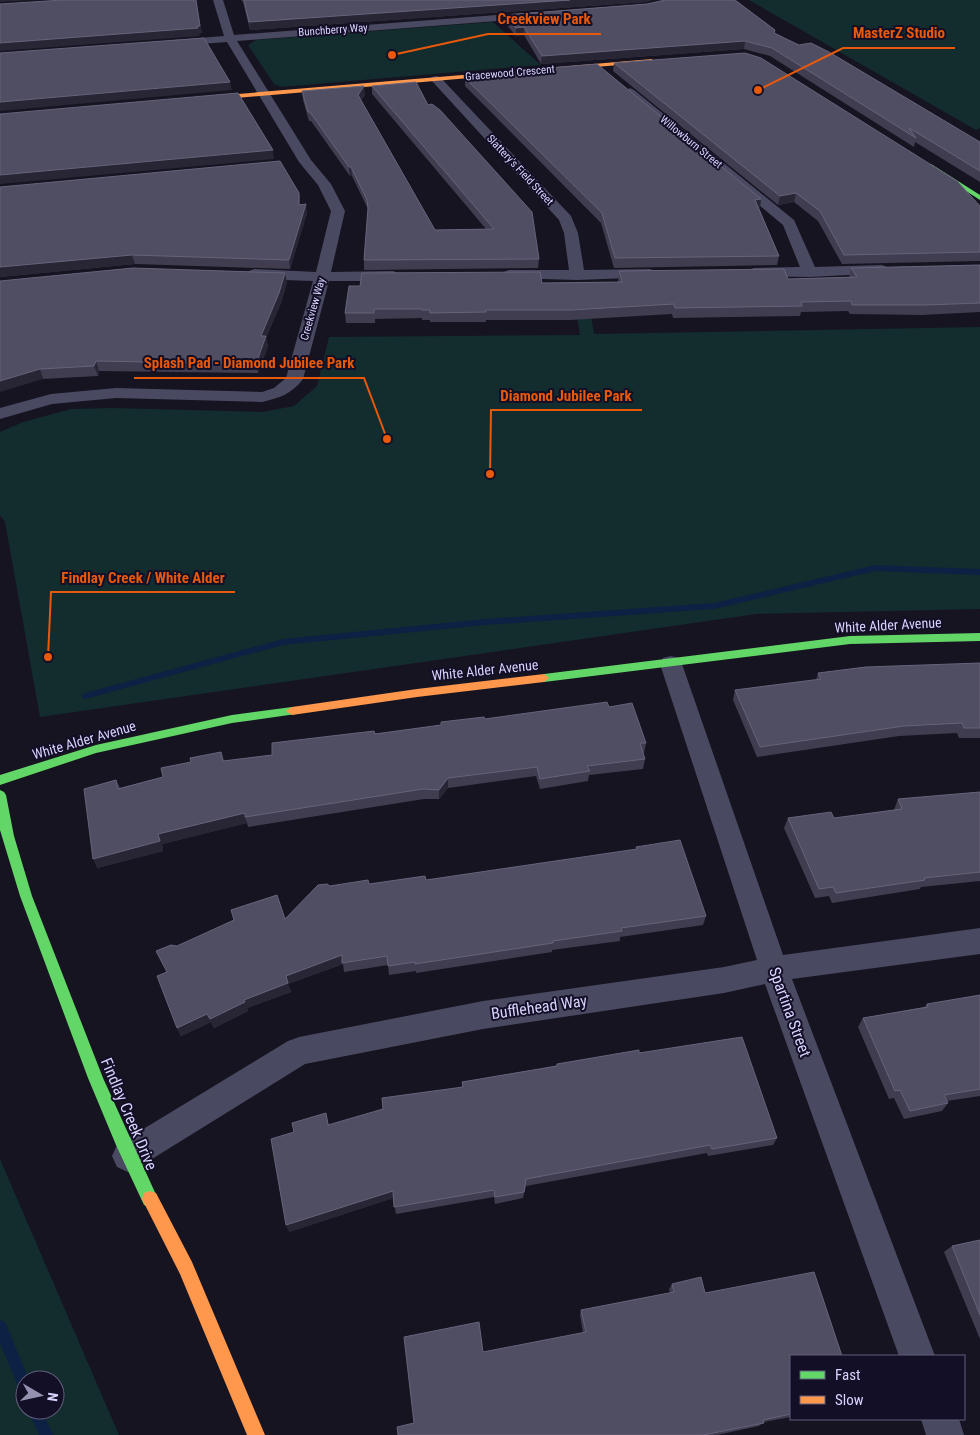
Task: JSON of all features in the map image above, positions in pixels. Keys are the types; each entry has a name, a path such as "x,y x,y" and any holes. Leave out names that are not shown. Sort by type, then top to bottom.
{"street":[{"name":"Creekview Way","path":"0,414 51,399 116,394 237,398 262,397 278,394 287,388 294,379 332,242 338,211 324,184 306,162 230,38 218,0"},
{"name":"Bunchberry Way","path":"162,44 551,14"},
{"name":"Gracewood Crescent","path":"189,100 664,60"},
{"name":"Willowburn Street","path":"598,66 789,223 810,272"},
{"name":"Slattery's Field Street","path":"436,79 566,219 571,233 573,259 577,275"},
{"path":"922,161 980,198"},
{"path":"289,164 306,162"},
{"path":"736,273 897,270"},
{"path":"242,273 322,277 406,276"},
{"path":"494,275 666,274"},
{"name":"White Alder Avenue","path":"0,780 96,749 232,719 417,693 671,664 850,640 980,637"},
{"name":"Spartina Street","path":"671,664 774,969 917,1355"},
{"name":"Findlay Creek Drive","path":"0,795 3,822 28,902 68,1012 128,1156 186,1268 256,1435"},
{"name":"Bufflehead Way","path":"128,1156 300,1050 483,1015 724,980 774,969 980,941"},
{"path":"940,1420 946,1435"}],"green space":[{"path":"749,0 980,0 980,128 976,130"},
{"path":"493,22 541,65 281,87 274,84 248,45 256,40"},
{"path":"572,286 586,286 594,334 980,327 980,609 756,614 40,717 5,522 0,515 0,432 23,422 71,409 112,408 262,412 294,406 317,386 329,337 580,335"},
{"path":"0,1159 119,1435 0,1435"}],"building":[{"path":"63,0 196,0 200,26 197,26 198,28 0,43 0,4"},
{"path":"244,0 570,0 249,22"},
{"path":"665,0 735,0 775,30 774,33 799,45 811,43 829,52 980,142 980,171 909,128 916,138 772,48 745,41 542,56 524,27 516,28 505,15 647,4"},
{"path":"204,38 230,82 0,102 0,53"},
{"path":"745,53 761,58 957,181 980,206 980,252 844,255 820,211 796,193 780,196 614,63"},
{"path":"597,64 761,199 755,200 779,256 615,258 602,213 465,78"},
{"path":"416,82 428,105 432,104 440,110 532,212 539,259 364,260 367,200 351,167 349,167 310,112 308,112 302,91 364,86 358,95 435,230 494,229 372,86"},
{"path":"238,93 273,150 0,175 0,114"},
{"path":"280,161 299,193 299,205 306,204 289,260 132,255 0,267 0,187"},
{"path":"980,265 980,303 852,305 851,301 801,302 802,306 675,308 674,304 571,310 486,310 486,312 430,313 430,310 422,309 374,309 374,313 345,313 349,286 360,286 362,273 540,272 542,283 622,282 619,271 784,269 788,279 857,277 851,268"},
{"path":"133,268 285,273 279,293 261,336 266,336 256,364 96,361 94,366 40,369 0,381 0,281"},
{"path":"980,663 980,728 964,728 962,723 904,726 760,747 735,690 821,679 818,673 866,667"},
{"path":"607,702 609,707 632,703 646,743 640,743 645,759 587,766 590,771 540,779 537,767 448,778 439,790 423,789 245,817 245,813 158,834 160,841 93,859 84,789 116,780 118,789 163,777 161,768 191,762 190,758 221,752 223,761 272,755 272,743 374,731 375,734 441,725 441,722 484,717 485,719"},
{"path":"980,792 980,872 924,878 925,880 836,893 833,887 819,889 788,818 831,812 834,818 902,809 898,799"},
{"path":"680,840 706,916 621,928 622,931 415,964 415,962 388,966 387,956 342,963 342,955 286,976 288,983 244,1000 245,1002 210,1019 207,1014 177,1028 157,976 167,972 156,951 171,945 177,946 234,920 231,910 277,895 285,919 318,885 327,884 330,886 368,880 369,884 425,876 426,880 637,849 636,847"},
{"path":"980,995 980,1089 944,1095 948,1103 910,1111 900,1090 895,1091 863,1018 928,1007 927,1004"},
{"path":"742,1037 777,1138 712,1149 710,1145 526,1179 524,1192 495,1197 494,1190 394,1207 393,1191 286,1225 271,1139 294,1132 292,1123 326,1113 328,1125 383,1109 382,1098 463,1087 462,1082 639,1050 639,1053"},
{"path":"980,1240 980,1315 952,1246"},
{"path":"814,1272 842,1355 790,1355 790,1414 763,1420 764,1423 703,1435 398,1435 397,1427 414,1423 404,1337 479,1322 483,1352 586,1332 581,1310 674,1292 672,1284 701,1277 705,1293"}],"waterway":[{"path":"85,696 283,642 485,622 714,606 875,568 980,572"},
{"path":"0,1327 18,1370"},
{"path":"39,1420 46,1435"}],"traffic: fast":[{"path":"929,165 980,198"},
{"path":"544,678 850,640 980,637"},
{"path":"0,780 96,749 232,719 292,711"},
{"path":"0,795 7,836 26,896 96,1078 150,1199"}],"traffic: slow":[{"path":"202,99 652,61"},
{"path":"292,711 417,693 544,678"},
{"path":"150,1199 186,1268 256,1435"}],"place":[{"name":"Creekview Park","path":"392,55"},
{"name":"MasterZ Studio","path":"758,90"},
{"name":"Splash Pad - Diamond Jubilee Park","path":"387,439"},
{"name":"Diamond Jubilee Park","path":"490,474"},
{"name":"Findlay Creek / White Alder","path":"48,657"}]}
